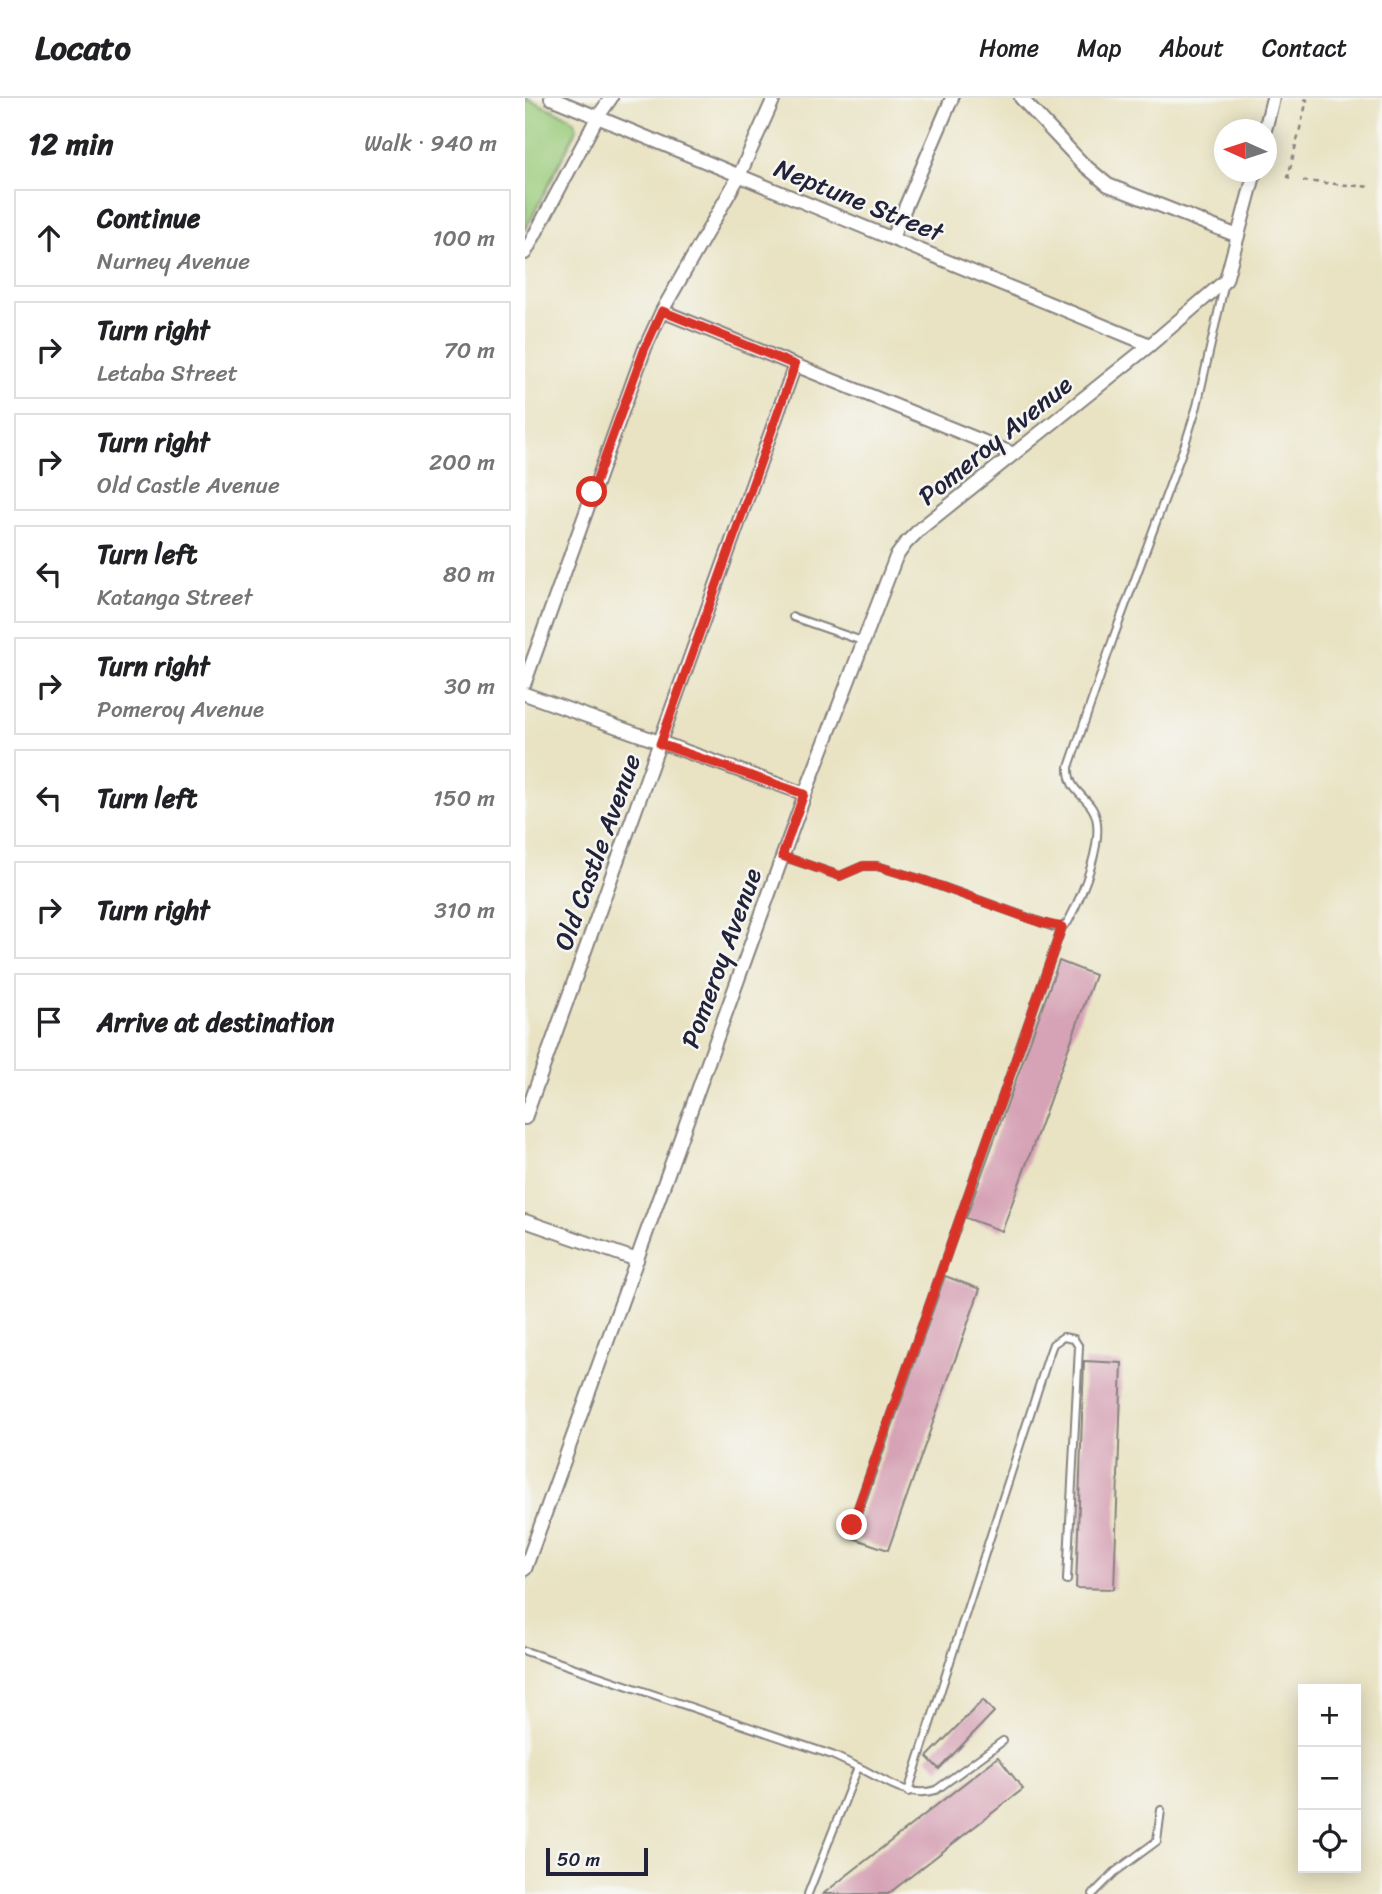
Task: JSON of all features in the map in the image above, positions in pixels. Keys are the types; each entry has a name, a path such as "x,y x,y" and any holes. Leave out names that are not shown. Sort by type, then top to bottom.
{"street":[{"name":"Neptune Street","path":"551,98 1150,345"},
{"path":"525,253 597,118 611,98"},
{"path":"525,682 645,348 662,311 739,176 774,98"},
{"path":"893,238 952,98"},
{"path":"1021,98 1083,164 1108,185 1238,236"},
{"path":"1268,119 1273,98"},
{"path":"1226,280 1252,182"},
{"name":"Pomeroy Avenue","path":"525,1569 804,794 896,556 906,543 946,508 1150,345 1226,280"},
{"path":"662,311 1014,454"},
{"name":"Old Castle Avenue","path":"525,1118 795,365"},
{"path":"525,694 804,794"},
{"path":"525,1221 638,1260"}],"lane":[{"path":"852,1525 1062,927 1072,914 1096,848 1099,824 1093,809 1070,782 1069,767 1185,444 1226,280"},
{"path":"793,617 862,641"},
{"path":"782,856 840,876 863,866 877,866 1042,923 1062,927"},
{"path":"908,1792 1049,1354 1053,1344 1063,1337 1074,1339 1079,1346 1066,1580"},
{"path":"525,1651 832,1755 908,1792 923,1794 936,1790 1003,1741"},
{"path":"807,1894 858,1768"},
{"path":"1093,1894 1115,1872 1157,1841 1161,1810"}],"path":[{"path":"1290,178 1288,177 1307,100 1301,98"},
{"path":"1303,181 1370,187"}],"green space":[{"path":"525,98 570,117 577,129 525,231"}],"building":[{"path":"1059,961 1095,975 1002,1231 966,1218"},
{"path":"945,1276 980,1289 888,1550 850,1537 857,1527"},
{"path":"1084,1361 1122,1363 1114,1589 1076,1588"},
{"path":"983,1700 994,1712 939,1769 927,1757"},
{"path":"998,1757 1023,1789 888,1894 823,1894"}],"route":[{"path":"592,492 645,348 662,311 795,365 660,744 804,794 782,856 840,876 863,866 877,866 1054,927 1062,927 852,1525"}]}
